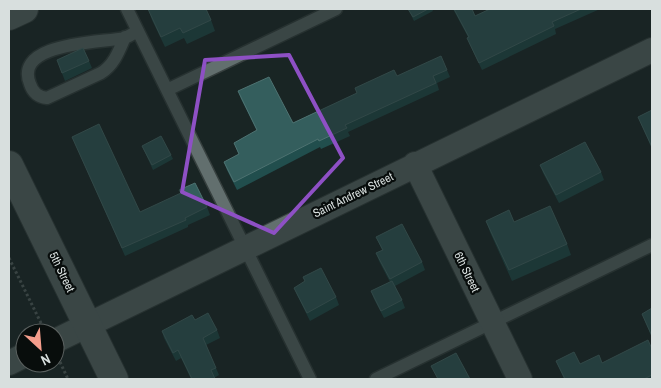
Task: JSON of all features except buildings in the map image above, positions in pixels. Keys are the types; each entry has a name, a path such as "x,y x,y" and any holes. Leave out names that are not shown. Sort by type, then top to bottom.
{"main road":[{"path":"9,16 24,9"},
{"name":"5th Street","path":"9,165 114,379"}],"street":[{"name":"Saint Andrew Street","path":"65,344 88,325 652,50"},
{"name":"6th Street","path":"415,164 520,379"}],"lane":[{"path":"127,9 310,379"},
{"path":"167,90 336,9"},
{"path":"125,38 114,61 108,69 101,73 47,98 40,97 34,92 29,83 28,72 30,63 46,52 81,43 125,38 138,31"},
{"path":"376,379 652,245"}],"path":[{"path":"9,258 41,323"}],"highlighted area":[{"path":"289,55 343,158 274,233 182,192 205,60"}]}
